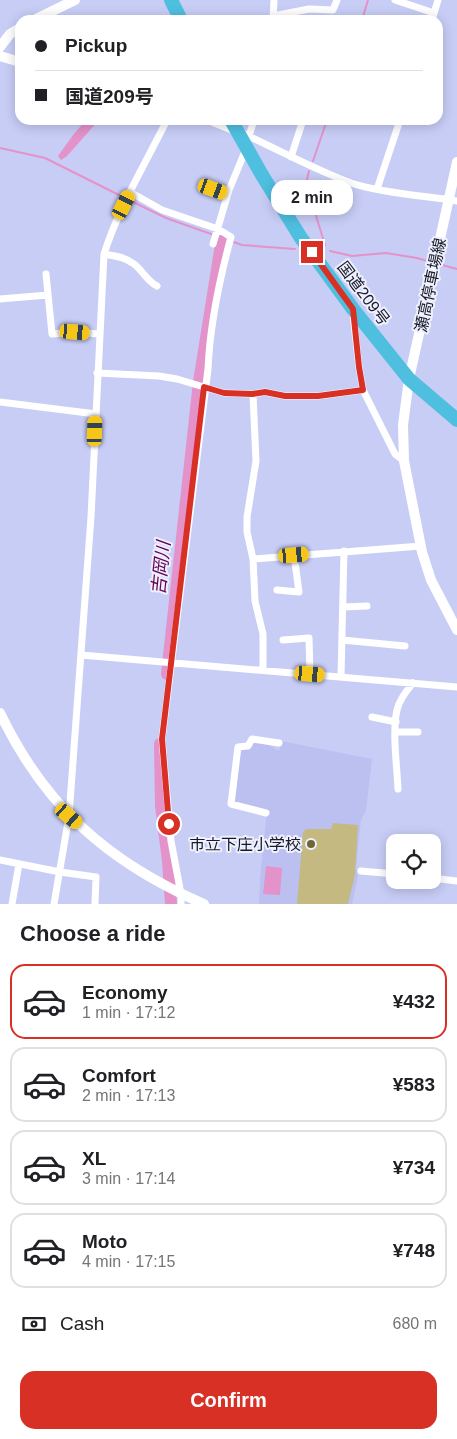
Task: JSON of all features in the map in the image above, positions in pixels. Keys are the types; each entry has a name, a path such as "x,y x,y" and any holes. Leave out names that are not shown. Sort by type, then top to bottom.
{"highway":[{"path":"171,0 178,15"},
{"name":"国道209号","path":"241,134 301,238 353,309 409,379 457,420"}],"street":[{"path":"43,15 76,0"},
{"path":"273,15 274,0"},
{"path":"285,15 309,9 333,10 337,0"},
{"path":"395,0 429,15"},
{"path":"434,15 438,0"},
{"path":"0,47 10,34 15,31"},
{"path":"0,56 15,60"},
{"path":"54,904 69,816 91,517 104,254 111,233 130,192 164,125"},
{"path":"222,125 353,183 377,189 453,200"},
{"path":"291,157 301,125"},
{"path":"377,189 398,125"},
{"path":"213,244 228,194 241,134"},
{"name":"瀬高停車場線","path":"457,162 453,200 409,379 403,425 404,460 421,546 431,580 457,630"},
{"path":"213,189 228,194"},
{"path":"130,192 162,210 218,229 231,238 216,296 162,739 171,841 180,897"},
{"path":"104,254 120,257 133,264 157,286"},
{"path":"46,274 52,334 75,332 100,334"},
{"path":"0,299 48,295"},
{"path":"353,309 363,390 395,454 404,460"},
{"path":"97,374 159,376 224,393 252,394 265,392 285,396 318,396 363,390"},
{"path":"252,394 256,461 247,517 247,532 253,559 255,601 263,634 263,669"},
{"path":"0,402 96,414"},
{"path":"253,559 421,546"},
{"path":"342,676 344,551"},
{"path":"278,590 299,592 294,555"},
{"path":"343,608 367,606"},
{"path":"283,640 309,638 310,674"},
{"path":"342,640 404,646"},
{"path":"81,655 457,686"},
{"path":"398,789 397,708 413,682"},
{"path":"0,713 13,740 32,771 69,816 128,865 180,897 204,904"},
{"path":"372,717 396,722"},
{"path":"396,732 418,732"},
{"path":"266,813 232,804 238,747 248,746 252,739 279,743"},
{"path":"0,860 96,878 95,904"},
{"path":"12,904 19,864"},
{"path":"361,871 386,873"},
{"path":"441,879 457,881"}],"shaded area":[{"path":"82,125 95,125 67,156 61,160 58,156"},
{"name":"市立下庄小学校","path":"281,741 372,759 366,810 361,820 356,868 358,876 352,904 259,904 267,811 235,802 240,750 254,742 267,744 279,751"},
{"path":"333,823 358,825 355,875 348,904 297,904 303,832 306,829 331,829"},
{"path":"266,866 282,868 280,895 263,894"}],"waterway":[{"path":"364,15 368,0"},
{"path":"313,161 325,125"},
{"path":"0,148 45,158 125,198"},
{"path":"309,171 306,183 325,245"},
{"path":"129,200 166,218 242,245 295,249"},
{"name":"吉岡川","path":"167,674 199,382 222,238"},
{"path":"330,251 352,256 386,253 431,262"},
{"path":"442,265 457,269"},
{"name":"吉岡川","path":"160,744 161,806 171,904"}],"place":[{"name":"市立下庄小学校","path":"311,844"}],"route":[{"path":"169,824 162,739 204,387 224,393 252,394 265,392 285,396 318,396 363,390 353,309 312,252"}]}
